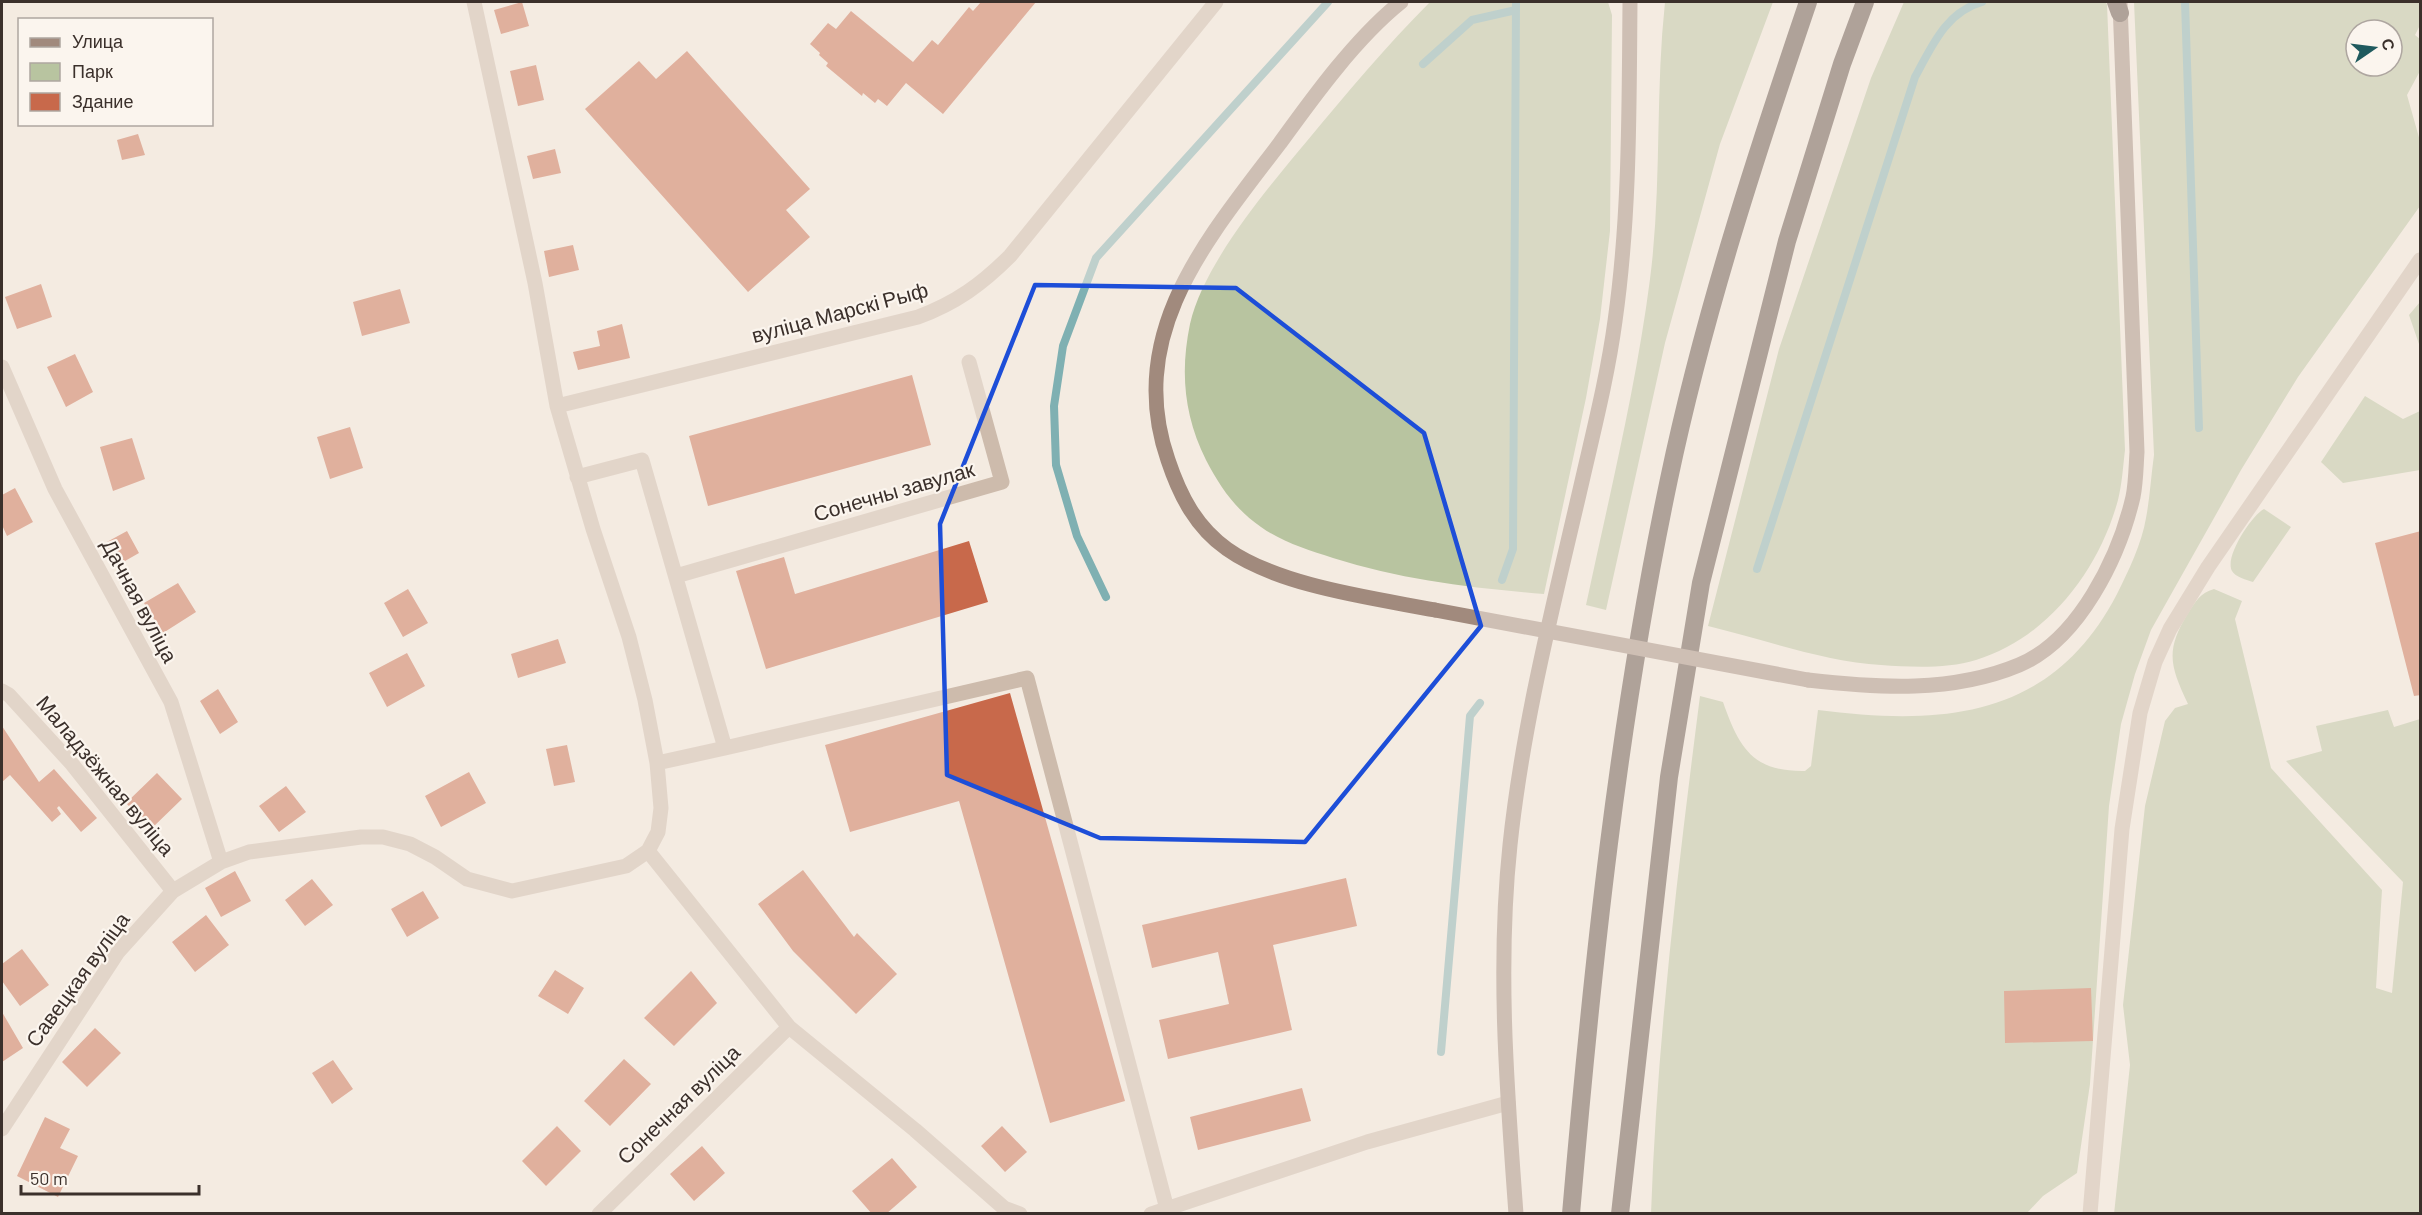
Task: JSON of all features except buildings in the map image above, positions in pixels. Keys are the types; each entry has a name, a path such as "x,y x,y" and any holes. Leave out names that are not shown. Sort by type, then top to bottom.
{"highway":[{"path":"1570,1214 1585,1047 1611,825 1669,478 1705,335 1757,153 1808,2"},
{"path":"1620,1214 1669,777 1701,583 1787,241 1842,64 1865,2"},
{"path":"1842,64 1878,2"}],"street":[{"path":"474,2 535,283 557,406 577,477 629,637 645,700 657,763 661,808 658,832 648,851 789,1027 915,1130 1004,1211 1020,1214"},
{"name":"вуліца Марскі Рыф","path":"557,406 918,317 967,295 1010,256 1216,2"},
{"path":"1401,2 1361,41 1302,113 1200,252 1181,285 1166,322 1156,365 1154,401 1163,446 1178,490 1194,518 1227,549 1272,572 1351,594 1808,680 1904,687 1947,684 1986,676 2021,664 2053,643 2077,617 2098,586 2118,546 2133,496 2137,452 2118,5"},
{"path":"1624,2 1630,17"},
{"path":"1516,1214 1508,1103 1503,957 1510,843 1522,757 1615,322 1628,187 1630,2"},
{"path":"2090,1214 2121,829 2140,713 2155,662 2170,629 2208,567 2421,260"},
{"name":"Сонечны завулак","path":"676,576 1002,482 969,362"},
{"name":"Дачная вуліца","path":"2,366 55,489 171,702 221,862"},
{"path":"577,477 642,460 725,748"},
{"path":"657,763 1027,678 1167,1209"},
{"name":"Маладзёжная вуліца","path":"2,691 9,695 72,764 173,891"},
{"name":"Савецкая вуліца","path":"2,1130 118,952 173,891 221,862 249,852 361,837 383,837 410,844 435,857 467,879 512,891 626,866 648,851"},
{"name":"Сонечная вуліца","path":"599,1214 789,1027"},
{"path":"1151,1214 1367,1142 1508,1103"}],"highlighted area":[{"path":"1035,285 1236,288 1424,433 1481,626 1305,842 1100,838 947,775 940,524"}],"green space":[{"path":"1430,2 1608,2 1612,15 1610,231 1600,319 1586,398 1544,594 1464,586 1385,572 1324,555 1278,537 1244,513 1223,489 1206,460 1189,410 1185,359 1190,324 1197,301 1223,252 1256,204 1291,160 1367,70"},
{"path":"1665,2 1773,2 1720,144 1665,343 1606,610 1586,605 1630,402 1650,279 1656,210 1660,71"},
{"path":"1904,2 2105,2 2107,4 2125,450 2118,500 2098,551 2084,576 2048,618 2026,636 2002,650 1976,660 1941,666 1916,667 1838,659 1708,626 1779,349 1871,78"},
{"path":"2134,2 2420,2 2420,25 2415,35 2420,39 2420,71 2407,95 2420,141 2420,206 2298,377 2241,470 2151,630 2135,674 2121,724 2109,806 2090,1084 2077,1173 2043,1196 2027,1213 1651,1214 1663,1019 1700,696 1723,702 1742,744 1760,762 1787,770 1805,771 1811,766 1818,710 1864,715 1908,716 1950,713 1990,705 2027,690 2060,667 2091,636 2117,594 2134,557 2144,528 2154,455"},
{"path":"2420,302 2420,347 2409,315"},
{"path":"2365,396 2403,419 2420,411 2420,470 2343,483 2321,462"},
{"path":"2264,509 2291,527 2253,582 2241,578 2232,571 2232,556 2246,528"},
{"path":"2214,589 2242,601 2235,619 2271,768 2382,890 2376,988 2392,993 2403,882 2286,761 2322,751 2316,726 2388,710 2394,727 2420,719 2420,1213 2114,1214 2130,1065 2123,1005 2145,806 2165,721 2175,708 2188,704 2174,669 2173,648 2176,638 2196,601"}],"waterway":[{"path":"1106,597 1077,536 1056,465 1054,406 1063,346 1096,258 1328,2"},
{"path":"1502,580 1513,549 1516,2"},
{"path":"1757,569 1915,77 1934,42 1949,22 1969,7 1982,2"},
{"path":"2185,2 2199,428"},
{"path":"1423,64 1472,20 1516,10"},
{"path":"1441,1052 1470,716 1480,703"}]}
